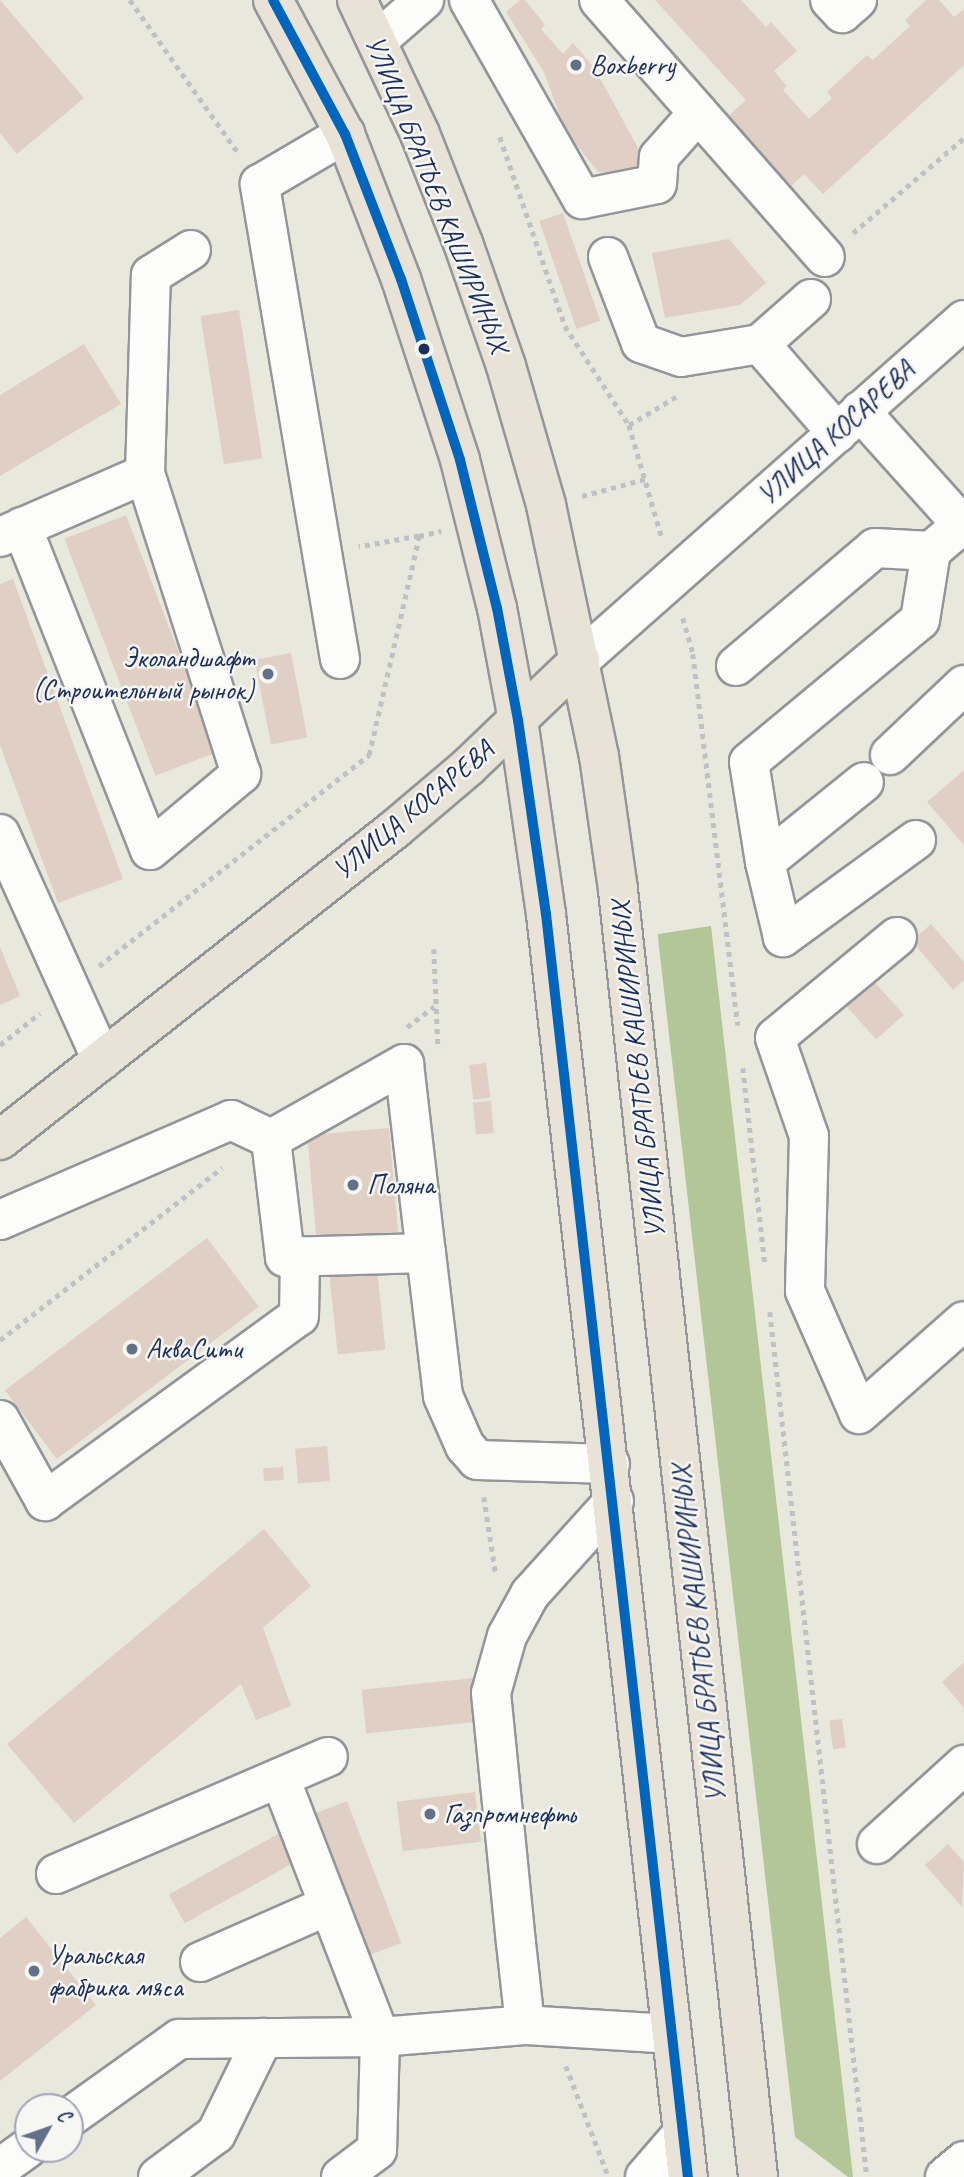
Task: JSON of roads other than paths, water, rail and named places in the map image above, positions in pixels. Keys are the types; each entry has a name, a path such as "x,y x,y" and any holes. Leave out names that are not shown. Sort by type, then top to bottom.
{"main road":[{"path":"274,0 345,134 401,279 460,460 497,608 518,720 547,914 688,2177"},
{"name":"УЛИЦА БРАТЬЕВ КАШИРИНЫХ","path":"357,0 378,40 463,243 506,366 546,505 599,756 618,890 758,2177"},
{"name":"УЛИЦА КОСАРЕВА","path":"0,1140 395,829 518,720 580,660"}],"street":[{"path":"378,40 424,0"},
{"path":"469,0 582,199 657,184 659,157 698,113"},
{"path":"599,0 825,257"},
{"path":"830,0 842,13 857,0"},
{"path":"340,659 320,554 260,184 345,134"},
{"path":"145,474 11,532 150,850 242,774 145,474 151,275 191,250"},
{"path":"608,257 641,343 681,357 760,344 811,299"},
{"name":"УЛИЦА КОСАРЕВА","path":"580,660 964,320"},
{"path":"760,344 963,525 931,551 920,620 749,762 765,862 783,937 916,841"},
{"path":"736,666 875,548 931,551"},
{"path":"890,755 964,685"},
{"path":"765,862 864,782"},
{"path":"0,834 102,1060"},
{"path":"897,937 775,1038 809,1136 805,1291 859,1415 964,1321"},
{"path":"267,1137 404,1064 443,1396 465,1446 477,1460 610,1464"},
{"path":"0,1220 231,1120 267,1137"},
{"path":"267,1137 285,1257 426,1253"},
{"path":"0,1420 45,1501 299,1316 300,1256"},
{"path":"526,2025 491,1693 507,1636 530,1594 614,1502"},
{"path":"56,1874 328,1757"},
{"path":"877,1844 964,1765"},
{"path":"280,1778 380,2037 383,2164 341,2177"},
{"path":"200,1962 329,1905"},
{"path":"84,2108 179,2039 380,2037 526,2025 672,2034"},
{"path":"158,2177 216,2134 263,2038"},
{"path":"645,2177 683,2133"},
{"path":"946,2177 964,2161"}],"place":[{"name":"Boxberry","path":"576,65"},
{"name":"Эколандшафт (Строительный рынок)","path":"268,674"},
{"name":"Поляна","path":"353,1185"},
{"name":"АкваСити","path":"132,1349"},
{"name":"Газпромнефть","path":"430,1814"},
{"name":"Уральская фабрика мяса","path":"34,1971"}]}
